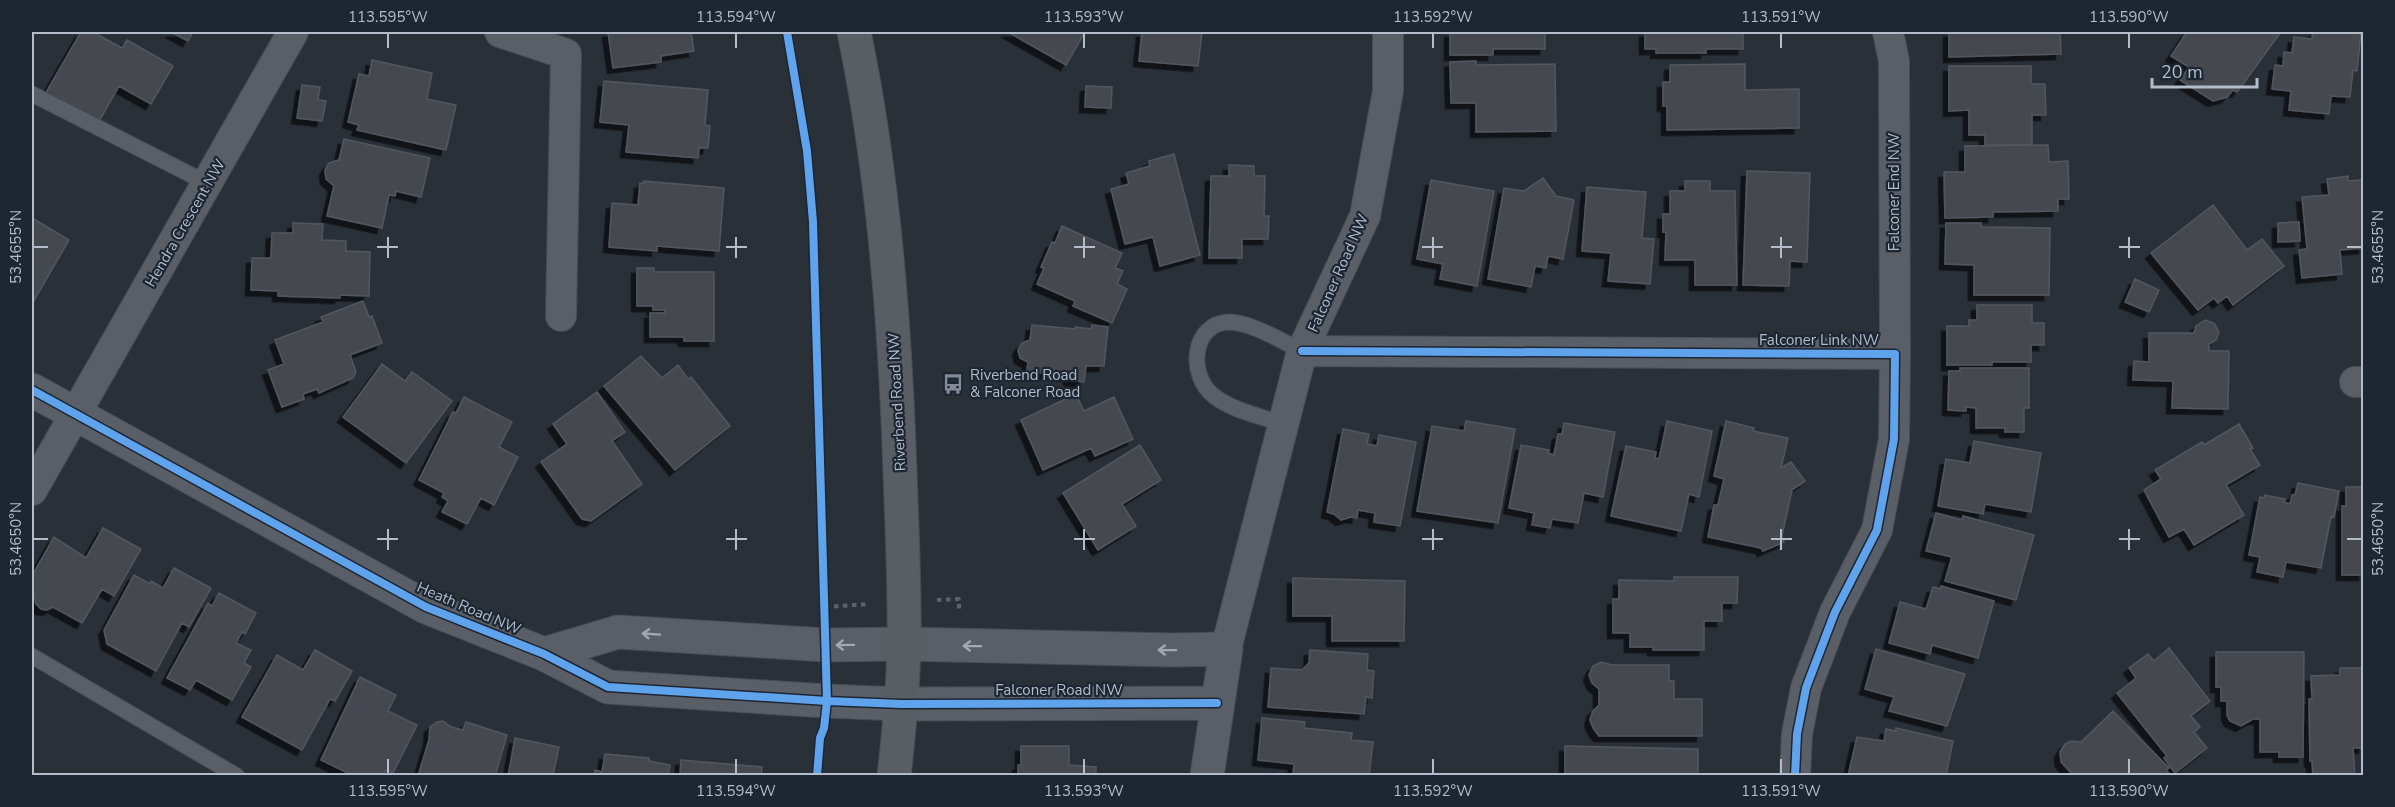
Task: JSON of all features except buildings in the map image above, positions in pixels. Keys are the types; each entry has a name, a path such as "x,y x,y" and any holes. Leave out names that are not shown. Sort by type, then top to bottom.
{"main road":[{"name":"Riverbend Road NW","path":"854,32 863,74 884,219 897,390 904,644 894,776"}],"street":[{"name":"Hendra Crescent NW","path":"32,490 293,32"},
{"path":"500,32 566,54 561,316"},
{"name":"Falconer Road NW","path":"1207,776 1226,649 1302,351 1365,216 1388,91 1388,32"},
{"name":"Falconer End NW","path":"1888,32 1893,61 1895,354"},
{"name":"Falconer Link NW","path":"1302,351 1895,354 1894,439 1878,530 1835,612 1806,688 1797,734 1796,776"},
{"name":"Heath Road NW","path":"32,390 426,607 544,654 608,687 827,702 901,704"},
{"path":"544,654 618,632 826,645 1226,649"},
{"name":"Falconer Road NW","path":"901,704 1217,703"}],"lane":[{"path":"32,94 207,183"},
{"path":"1283,424 1215,397 1202,383 1196,366 1200,343 1210,329 1228,322 1244,324 1302,351"},
{"path":"32,656 237,776"}],"path":[{"path":"787,32 807,151 813,222 826,645"}],"cycle path":[{"path":"787,32 807,151 813,222 827,701 824,728 820,738 817,776"},
{"path":"1302,351 1895,354 1894,439 1877,530 1835,612 1806,688 1797,734 1795,776"},
{"path":"32,390 426,607 544,654 608,687 901,704 1217,703"}],"place":[{"name":"Riverbend Road & Falconer Road","path":"953,384"}]}
